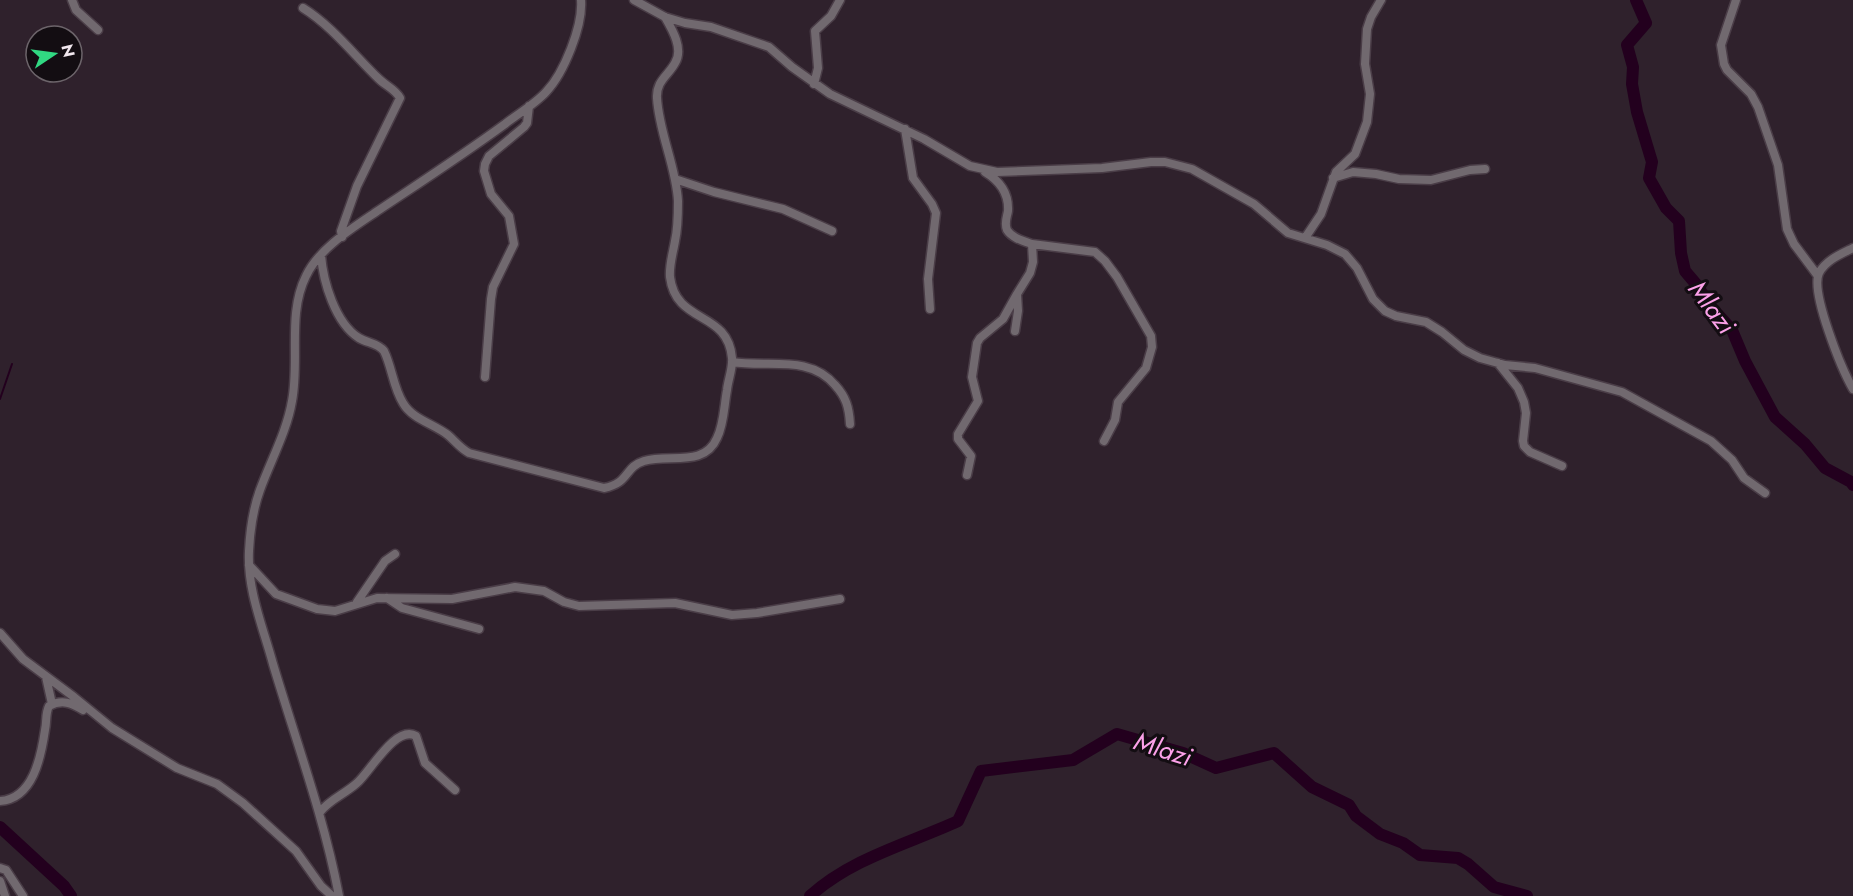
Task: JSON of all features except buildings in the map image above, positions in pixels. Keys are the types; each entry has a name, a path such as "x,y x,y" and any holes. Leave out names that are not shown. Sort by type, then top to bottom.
{"street":[{"path":"72,0 76,10 98,30"},
{"path":"339,896 320,812 294,734 250,583 251,533 259,492 287,421 292,400 296,309 299,293 313,263 342,237 476,145 546,92 560,74 573,41 581,0"},
{"path":"634,0 665,16 685,23 711,27 769,47 814,84 830,94 905,129 957,160 982,170 999,181 1007,201 1005,223 1008,232 1015,237 1032,244 1095,252 1105,261 1117,277 1151,336 1152,347 1146,368 1118,402 1114,420 1104,441"},
{"path":"814,84 818,68 815,31 831,16 840,0"},
{"path":"1305,238 1321,214 1339,169 1355,154 1367,122 1370,94 1365,64 1366,41 1371,17 1381,0"},
{"path":"1736,0 1721,45 1724,64 1751,94 1758,107 1778,165 1787,229 1794,244 1818,276"},
{"path":"303,8 321,21 400,98 357,186 341,231 342,237"},
{"path":"321,255 323,275 337,310 351,333 360,339 381,346 398,393 411,413 435,426 469,453 604,488 617,485 634,465 644,461 698,457 705,454 718,437 732,362 725,335 706,319 684,308 672,288 670,273 678,215 675,179 657,97 662,78 675,64 678,57 673,31 665,16"},
{"path":"485,377 493,287 514,244 509,216 491,194 484,171 485,164 496,149 524,127 527,123 529,106"},
{"path":"905,129 913,178 936,213 928,279 930,309"},
{"path":"982,170 997,172 1102,168 1151,162 1176,164 1192,169 1254,204 1288,233 1328,245 1345,254 1353,262 1373,300 1385,311 1396,316 1426,322 1471,354 1498,363 1535,368 1614,388 1628,394 1711,441 1732,460 1744,477 1765,494"},
{"path":"1334,178 1353,172 1399,179 1431,180 1464,171 1485,169"},
{"path":"675,179 714,192 783,209 832,231"},
{"path":"967,476 971,456 958,439 958,434 978,401 972,382 976,348 980,338 1003,319 1030,273 1034,254 1032,244"},
{"path":"1853,248 1826,264 1818,276 1817,284 1822,310 1842,366 1853,389"},
{"path":"1015,331 1017,294"},
{"path":"732,362 772,363 816,369 832,381 845,396 850,424"},
{"path":"1498,363 1518,388 1524,402 1526,413 1524,446 1530,452 1562,466"},
{"path":"356,603 385,561 395,554"},
{"path":"249,565 276,594 317,609 328,610 345,608 377,598 452,599 515,587 544,591 564,602 579,606 675,603 732,615 757,613 840,598"},
{"path":"386,598 402,608 479,629"},
{"path":"0,633 23,659 112,728"},
{"path":"0,801 17,796 30,782 43,740 46,712 52,704 46,676"},
{"path":"52,704 71,703 177,768 206,779 228,792 296,851 321,886 332,896"},
{"path":"320,812 330,800 359,782 394,741 409,733 416,736 425,762 455,790"},
{"path":"0,868 6,870 23,896"},
{"path":"0,880 3,896"}],"waterway":[{"name":"Mlazi","path":"1636,0 1646,23 1627,45 1633,67 1632,84 1637,112 1652,162 1649,178 1666,208 1679,221 1681,253 1685,271 1732,330 1745,361 1775,417 1805,444 1825,468 1853,485"},
{"path":"0,399 12,364"},
{"name":"Mlazi","path":"810,896 844,871 958,821 981,771 1073,760 1117,734 1183,753 1216,768 1274,753 1312,787 1349,805 1356,816 1380,834 1403,843 1420,855 1458,858 1494,887 1527,896"},
{"path":"0,827 64,886 71,896"}]}
